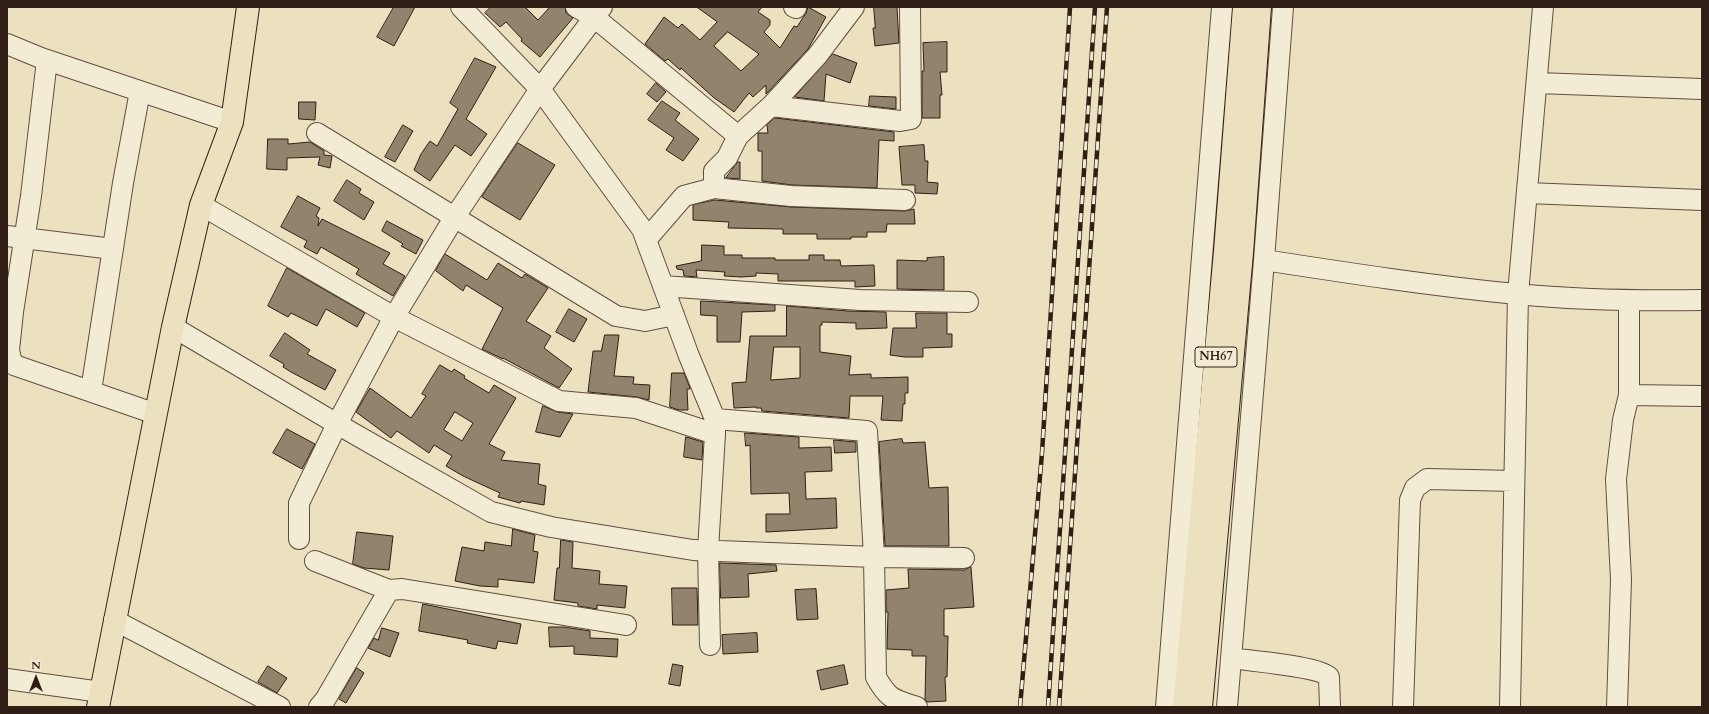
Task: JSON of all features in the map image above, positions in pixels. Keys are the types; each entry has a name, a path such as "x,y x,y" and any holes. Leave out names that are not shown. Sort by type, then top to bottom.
{"main road":[{"path":"100,700 172,327 201,205 232,122 248,7"},
{"name":"NH67","path":"1184,707 1225,252 1244,7"},
{"name":"NH67","path":"1201,707 1242,253 1260,7"}],"street":[{"path":"576,7 598,12"},
{"path":"714,188 714,170 727,158 738,136 771,106 817,56 854,7"},
{"path":"771,106 900,121 911,119 910,7"},
{"path":"1166,707 1222,7"},
{"path":"1227,707 1264,260 1283,7"},
{"path":"1510,707 1518,294 1543,7"},
{"path":"467,9 540,89 642,229 715,426 708,550 710,645"},
{"path":"299,539 299,503 337,424 394,317 454,218 540,89 598,12"},
{"path":"598,12 594,19 738,136"},
{"path":"7,44 47,60 232,122"},
{"path":"47,60 16,237 13,312 9,358 14,365 156,414"},
{"path":"1537,82 1702,88"},
{"path":"91,391 123,183 140,91"},
{"path":"317,133 616,316 645,321 674,315"},
{"path":"646,240 684,196 714,188 791,196 905,200"},
{"path":"1527,192 1702,200"},
{"path":"201,205 394,317 558,401 636,408 715,426 867,431 874,557 876,677 885,692 895,700 917,707"},
{"path":"16,237 113,249"},
{"path":"1264,260 1376,277 1518,294 1629,301 1702,300"},
{"path":"663,286 860,300 968,302"},
{"path":"1618,707 1621,580 1616,479 1622,420 1628,396 1629,301"},
{"path":"172,327 491,512 551,527 693,550 874,557 964,558"},
{"path":"1628,396 1702,396"},
{"path":"1403,707 1410,500 1415,488 1427,479 1514,481"},
{"path":"315,562 389,590 402,589 626,625"},
{"path":"319,707 325,700 389,590"},
{"path":"115,620 280,707"},
{"path":"1231,658 1306,668 1326,673 1329,677 1330,707"},
{"path":"7,679 100,700"}],"building":[{"path":"394,7 415,7 394,46 377,37"},
{"path":"491,7 525,7 538,20 550,7 565,7 566,13 573,18 540,57 521,41 522,39 506,22 500,27 485,13"},
{"path":"697,7 762,7 758,12 770,20 770,25 764,32 780,48 794,26 797,27 808,7 826,17 808,49 766,94 766,85 753,97 749,93 734,112 713,97 681,68 680,70 668,59 665,61 645,44 664,17 678,28 682,24 700,40 717,22","holes":["728,32 759,54 741,71 714,46"]},
{"path":"874,7 897,7 899,43 875,46 873,28 875,28"},
{"path":"947,42 947,72 940,72 942,95 940,95 940,118 922,118 922,71 924,71 923,43"},
{"path":"833,54 857,63 850,83 826,74 824,101 795,97"},
{"path":"475,58 496,67 466,119 487,134 471,156 455,145 430,181 414,170 421,154 430,141 437,146 458,109 450,103"},
{"path":"656,83 666,92 657,102 647,94"},
{"path":"870,96 896,97 896,109 869,106"},
{"path":"662,101 680,113 675,120 699,139 683,161 666,150 674,138 648,120"},
{"path":"299,102 316,102 315,120 299,119"},
{"path":"775,118 894,132 894,141 879,140 877,188 792,185 762,181 762,151 758,151 758,133 768,133 767,125"},
{"path":"403,125 413,131 395,162 385,157"},
{"path":"268,139 288,139 288,144 310,142 324,151 324,155 332,156 330,168 318,165 320,157 287,158 287,170 267,169"},
{"path":"518,143 555,165 520,220 482,197"},
{"path":"924,145 925,161 928,161 927,182 938,183 937,194 915,193 915,185 902,185 899,147"},
{"path":"738,162 740,162 740,179 726,178"},
{"path":"347,180 361,189 359,193 374,202 364,220 334,201"},
{"path":"298,196 320,208 316,216 319,218 318,226 322,219 390,253 383,264 405,276 393,296 356,274 359,269 321,247 317,254 304,247 307,241 281,227"},
{"path":"715,200 791,207 905,211 914,209 915,224 887,224 886,232 867,232 867,237 851,237 851,239 817,239 817,234 783,234 783,229 728,228 729,222 693,220 693,205"},
{"path":"387,221 423,240 416,254 401,246 403,244 382,231"},
{"path":"702,245 724,246 724,255 742,255 742,258 809,260 809,255 824,255 824,260 840,260 841,266 874,265 875,286 855,287 855,281 778,281 778,274 756,273 756,276 741,277 724,276 725,272 696,270 697,277 684,276 683,270 677,269 676,266 701,261"},
{"path":"445,254 487,280 498,263 522,278 525,274 548,288 526,321 551,336 544,348 572,369 559,388 503,358 482,349 503,308 466,285 463,291 436,271"},
{"path":"944,257 944,290 897,289 897,260 927,261 927,258"},
{"path":"287,268 365,313 357,327 326,309 317,326 291,313 288,317 268,306"},
{"path":"701,301 775,305 775,311 742,312 740,342 717,342 717,316 701,315"},
{"path":"787,306 848,311 886,312 887,328 856,329 856,323 822,322 822,325 820,325 820,352 851,356 849,375 871,374 871,378 908,377 908,393 905,393 902,421 881,420 883,396 850,396 849,418 762,411 761,408 756,407 734,408 732,383 746,382 750,336 786,336","holes":["774,347 800,347 800,378 771,380"]},
{"path":"569,309 587,319 574,342 556,332"},
{"path":"916,313 947,313 947,334 952,334 952,347 923,348 923,357 890,355 893,328 916,328"},
{"path":"285,333 310,350 307,354 336,370 325,390 291,372 283,367 284,364 270,356"},
{"path":"605,335 619,335 614,376 634,377 633,384 650,385 649,400 637,397 588,392 593,351 601,351"},
{"path":"440,365 452,372 454,369 465,376 464,378 489,393 494,385 516,398 489,444 505,452 501,460 540,464 538,484 546,486 544,505 521,501 520,503 498,497 500,493 463,476 446,466 452,456 434,445 429,453 397,431 391,438 356,412 370,388 411,418 426,396 422,394","holes":["455,412 473,423 462,441 444,430"]},
{"path":"672,373 684,373 690,388 687,389 688,410 679,410 670,407"},
{"path":"543,406 558,412 573,414 560,437 536,432"},
{"path":"287,429 315,444 302,469 273,453"},
{"path":"745,433 799,437 799,448 831,447 832,471 805,472 806,499 836,498 837,528 766,532 766,514 790,514 789,493 751,494 750,445 746,446"},
{"path":"686,437 703,442 702,460 684,457"},
{"path":"902,439 903,443 925,442 929,488 948,487 949,546 885,546 879,442"},
{"path":"834,440 856,442 856,452 835,453"},
{"path":"513,529 535,535 533,551 538,552 534,583 498,579 498,587 480,586 455,581 462,547 484,551 485,542 511,546"},
{"path":"357,532 393,536 389,570 364,568 353,564"},
{"path":"561,540 573,542 572,568 600,571 599,584 627,586 625,608 597,605 597,609 578,606 578,603 554,600 557,568 559,568"},
{"path":"720,563 776,565 777,571 748,574 749,597 721,598"},
{"path":"971,567 974,607 944,609 944,636 948,636 947,677 945,677 946,701 927,702 925,699 926,656 912,656 912,650 887,649 888,612 886,612 886,590 909,588 908,569 964,570"},
{"path":"672,588 697,588 698,625 673,625"},
{"path":"816,589 818,619 797,620 795,590"},
{"path":"423,604 521,624 517,644 498,641 496,649 467,643 468,640 419,631"},
{"path":"549,627 564,627 590,631 590,638 618,639 617,657 574,654 574,646 550,647"},
{"path":"382,628 399,633 390,657 368,648 374,638 378,640"},
{"path":"757,633 758,652 723,654 722,635"},
{"path":"673,664 683,666 680,686 669,684"},
{"path":"844,665 848,684 821,690 817,671"},
{"path":"268,666 287,678 277,693 258,682"},
{"path":"357,668 364,673 346,703 339,699"}],"railway":[{"path":"1020,707 1042,453 1070,7"},
{"path":"1048,707 1095,7"},
{"path":"1059,707 1107,7"}]}
